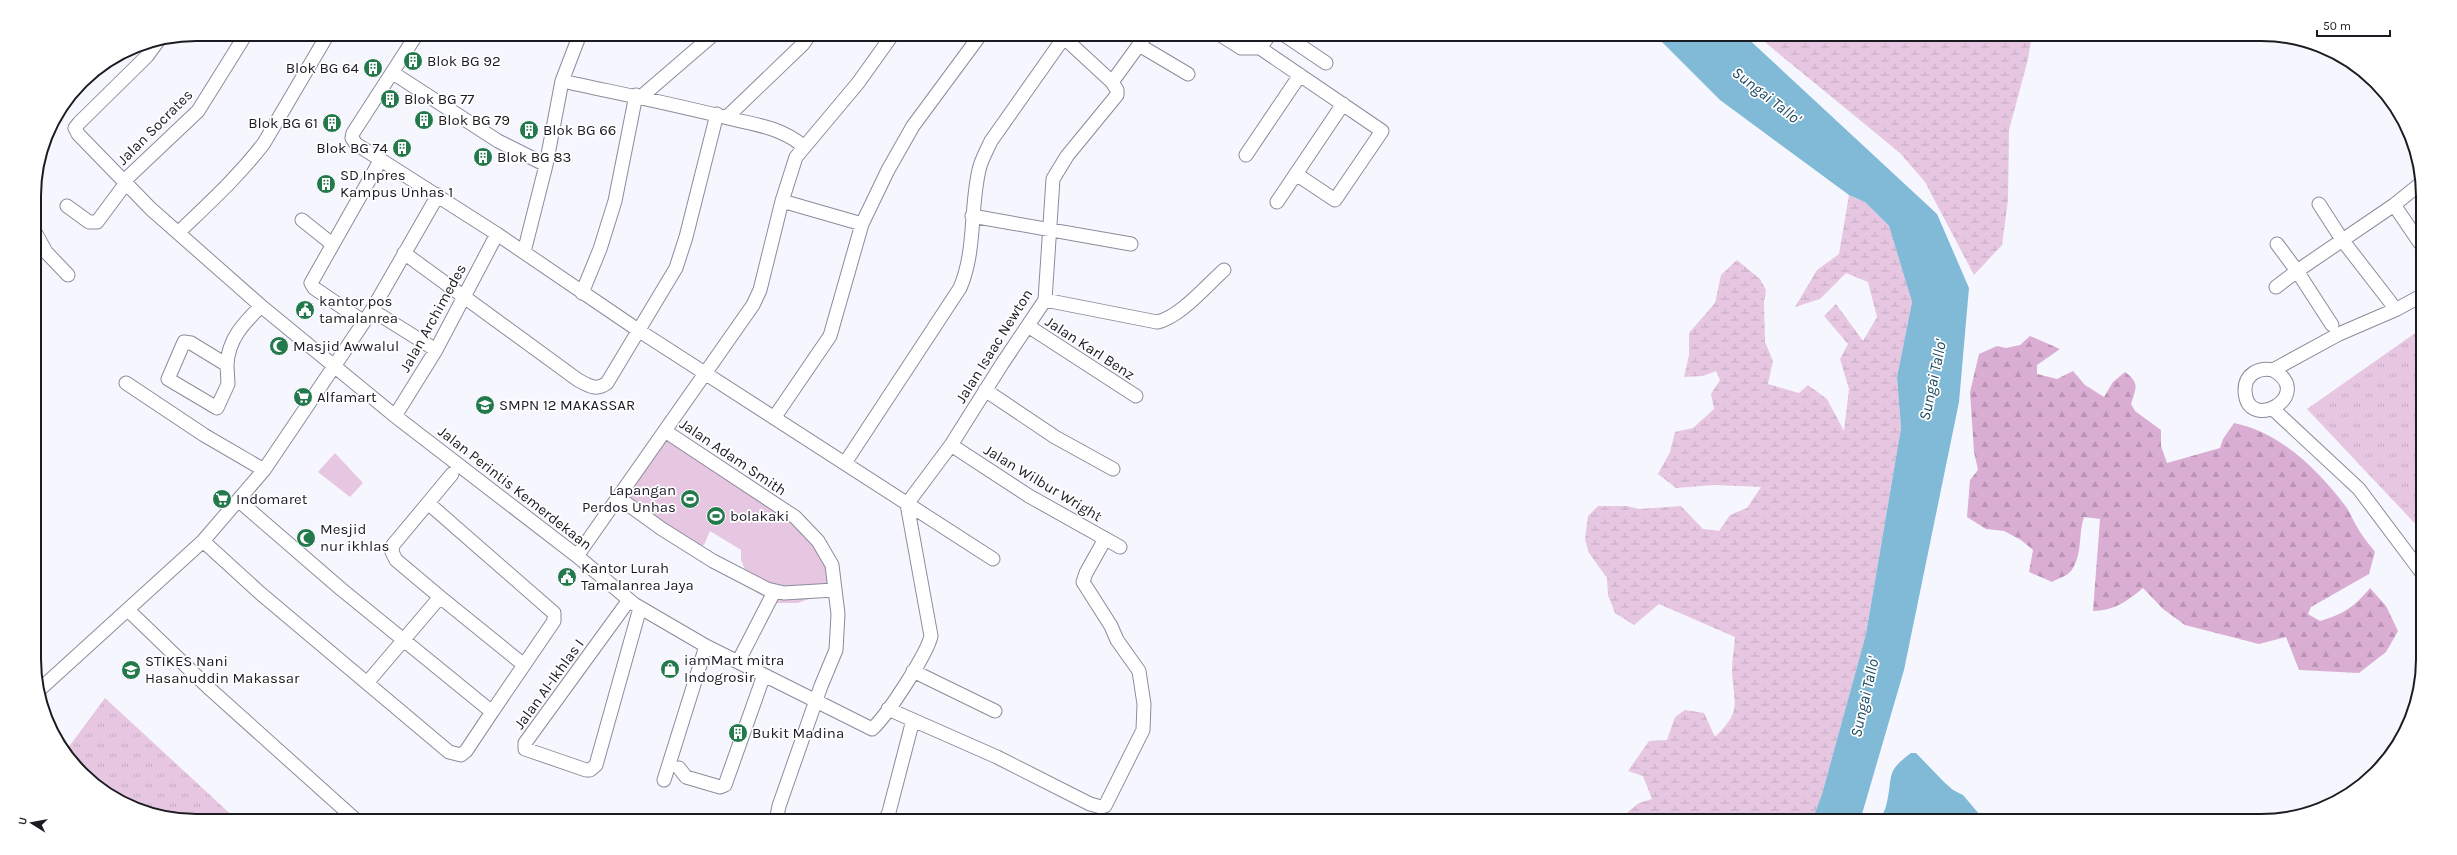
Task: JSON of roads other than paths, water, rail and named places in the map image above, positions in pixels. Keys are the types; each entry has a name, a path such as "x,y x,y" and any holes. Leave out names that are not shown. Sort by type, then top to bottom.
{"street":[{"name":"Jalan Socrates","path":"67,206 89,222 97,222 125,182 198,111 242,41"},
{"path":"178,233 236,177 264,142 324,41"},
{"path":"413,41 353,133 352,138 356,144 380,161 438,195 524,252 582,293 705,374 993,559"},
{"path":"524,252 546,165 562,80 577,41"},
{"path":"582,293 600,249 615,201 639,96 706,41"},
{"path":"404,253 466,296 592,388 598,388 607,383 676,268 722,116 804,41"},
{"path":"577,556 756,300 792,164 803,146 858,83 888,41"},
{"path":"774,418 830,336 835,324 852,255 862,224 888,170 913,126 977,41"},
{"path":"845,463 960,288 969,258 972,216 979,169 989,146 1059,41"},
{"path":"1069,41 1114,85"},
{"name":"Jalan Isaac Newton","path":"907,504 951,445 985,390 1045,300 1053,179 1067,156 1117,95 1114,85 1142,41"},
{"path":"1146,41 1188,74"},
{"path":"1230,41 1241,48 1260,48 1382,131 1335,200 1296,174"},
{"path":"1260,48 1265,41"},
{"path":"1293,41 1326,63"},
{"name":"Jalan Perintis Kemerdekaan","path":"152,47 75,128 125,182 189,243 334,367 395,416 577,556 640,608 706,646 870,729 888,709"},
{"path":"393,73 428,94 498,141 546,165"},
{"path":"1246,155 1300,75"},
{"path":"562,80 639,96 772,128 794,138 803,146"},
{"path":"1277,202 1343,104"},
{"path":"364,322 312,286 312,280 380,161"},
{"path":"2276,287 2394,205 2416,187"},
{"path":"43,687 203,541 264,470 372,310 438,195"},
{"path":"782,202 862,224"},
{"path":"2319,204 2343,240 2390,303"},
{"path":"2394,205 2416,237"},
{"path":"972,216 1131,244"},
{"path":"302,220 332,244"},
{"name":"Jalan Archimedes","path":"395,416 436,350 466,296 497,234"},
{"path":"41,243 46,252 68,275"},
{"path":"2276,244 2297,271 2332,325"},
{"path":"1045,300 1157,322 1169,317 1184,306 1224,270"},
{"path":"2273,370 2283,378 2287,390 2283,401 2273,409 2261,410 2251,404 2247,399 2245,387 2250,376 2255,372 2261,369 2273,370 2339,334 2397,309 2416,299"},
{"path":"226,365 187,342 182,345 168,379 217,408 228,384 226,365 229,350 238,331 261,306"},
{"path":"372,310 436,350"},
{"name":"Jalan Karl Benz","path":"1028,326 1136,396"},
{"path":"126,384 204,435 264,470"},
{"path":"985,390 1055,437 1113,469"},
{"path":"2273,409 2358,490 2416,565"},
{"name":"Jalan Adam Smith","path":"665,431 795,517 818,541 832,565 838,614 837,645 777,814"},
{"name":"Jalan Wilbur Wright","path":"951,445 1029,496 1120,547"},
{"path":"452,474 393,545 392,552 396,560 524,665"},
{"path":"619,498 662,530 713,561 774,592 834,590"},
{"path":"238,500 341,589 492,712"},
{"path":"203,541 368,683 454,754 461,755 466,751 554,621 554,613 428,503"},
{"path":"907,504 931,636 927,648 888,709 997,756 1090,804 1101,807 1105,806 1139,739 1145,715 1139,671 1117,640 1111,626 1083,582 1086,573 1105,539"},
{"path":"738,662 774,592"},
{"path":"368,683 440,596"},
{"name":"Jalan Al-Ikhlas I","path":"629,600 525,743 525,749 586,770 590,770 596,765 640,608"},
{"path":"128,610 210,689 349,814"},
{"path":"664,780 706,646"},
{"path":"913,671 995,711"},
{"path":"679,768 686,777 720,787 725,785 764,675"},
{"path":"888,814 913,720"}],"water":[{"name":"Sungai Tallo'","path":"1661,41 1751,41 1937,214 1969,288 1959,402 1904,670 1862,814 1815,814 1822,794 1866,634 1901,428 1897,377 1912,302 1889,226 1865,202 1849,195 1720,100"},
{"path":"1911,753 1916,753 1944,782 1953,790 1963,795 1979,814 1883,814 1889,793 1890,780 1897,765"}],"place":[{"name":"Blok BG 92","path":"413,61"},
{"name":"Blok BG 64","path":"373,68"},
{"name":"Blok BG 77","path":"390,99"},
{"name":"Blok BG 79","path":"424,120"},
{"name":"Blok BG 61","path":"332,123"},
{"name":"Blok BG 66","path":"529,130"},
{"name":"Blok BG 74","path":"402,148"},
{"name":"Blok BG 83","path":"483,157"},
{"name":"SD Inpres Kampus Unhas 1","path":"326,184"},
{"name":"kantor pos tamalanrea","path":"305,310"},
{"name":"Masjid Awwalul","path":"279,346"},
{"name":"Alfamart","path":"303,397"},
{"name":"SMPN 12 MAKASSAR","path":"485,405"},
{"name":"Indomaret","path":"222,499"},
{"name":"Lapangan Perdos Unhas","path":"690,499"},
{"name":"bolakaki","path":"716,516"},
{"name":"Mesjid nur ikhlas","path":"306,538"},
{"name":"Kantor Lurah Tamalanrea Jaya","path":"567,577"},
{"name":"iamMart mitra Indogrosir","path":"670,669"},
{"name":"STIKES Nani Hasanuddin Makassar","path":"131,670"},
{"name":"Bukit Madina","path":"738,733"}]}
